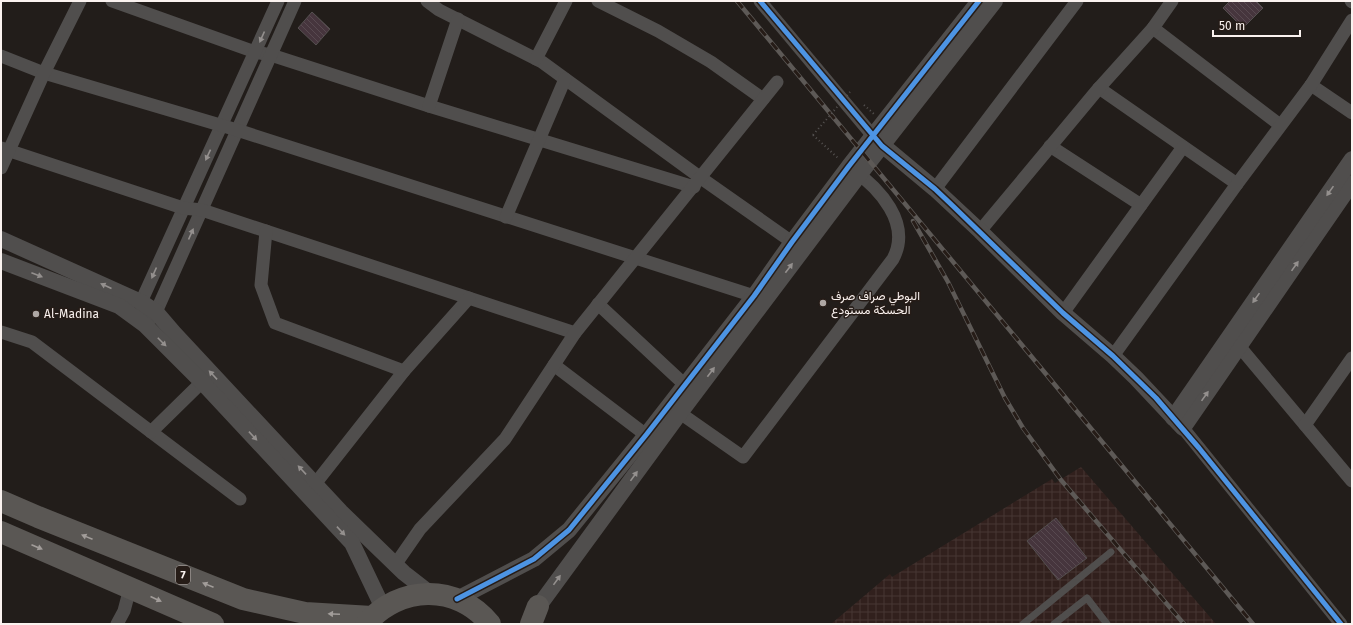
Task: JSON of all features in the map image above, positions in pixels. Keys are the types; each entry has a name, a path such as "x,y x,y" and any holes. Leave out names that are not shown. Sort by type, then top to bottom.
{"highway":[{"name":"7","path":"1,501 243,599 305,613 374,616 394,602 406,597 431,594 444,595 469,605 480,613 490,624"},
{"path":"1,532 213,624"}],"street":[{"path":"1,168 5,149 80,1"},
{"path":"112,1 255,52 271,55 428,106 540,140 697,182"},
{"path":"145,325 141,302 278,1"},
{"path":"145,325 156,312 295,1"},
{"path":"427,1 439,10 536,59 565,79 697,182 792,242"},
{"path":"536,59 566,1"},
{"path":"598,1 658,30 711,62 763,99"},
{"path":"877,141 979,1"},
{"path":"457,599 534,559 569,530 646,435 754,296 792,242 995,1"},
{"path":"934,189 1077,1"},
{"path":"980,231 1098,88 1153,28 1172,1"},
{"path":"764,3 877,141 934,189 980,231 1063,313 1113,356 1141,383 1178,423 1342,624"},
{"path":"428,106 458,19"},
{"path":"1113,356 1280,125 1312,85 1352,20"},
{"path":"1153,28 1280,125"},
{"path":"1,56 44,73 237,130 754,296"},
{"path":"506,217 565,79"},
{"path":"396,565 420,529 505,439 575,333 777,82"},
{"path":"1312,85 1352,113"},
{"path":"1098,88 1237,184"},
{"path":"1050,146 1141,205"},
{"path":"1063,313 1183,147"},
{"path":"5,149 183,208 202,210 575,333"},
{"path":"1235,341 1352,159"},
{"path":"526,624 680,413 854,170"},
{"path":"680,413 743,457 879,277 896,252 898,246 898,231 892,212 879,191 854,170"},
{"path":"1178,423 1235,341 1352,183"},
{"path":"266,231 261,285 274,323 404,371"},
{"path":"1,239 141,302 156,312 179,339 341,512 404,573 431,594"},
{"path":"1,261 119,306 145,325 202,382 352,543 374,616"},
{"path":"315,484 404,371 469,298"},
{"path":"598,304 685,385"},
{"path":"1,332 32,342 240,499"},
{"path":"1235,341 1352,481"},
{"path":"1305,425 1352,358"},
{"path":"554,365 646,435"},
{"path":"150,432 202,382"},
{"path":"117,624 124,611 130,588"}],"lane":[{"path":"1023,624 1110,552"},
{"path":"1057,623 1087,598 1107,624"}],"path":[{"path":"836,156 813,135 850,92"}],"shaded area":[{"path":"1081,467 1216,624 831,624 890,574 892,577 1052,479 1055,483"}],"building":[{"path":"1230,1 1256,1 1263,8 1243,28 1223,8"},
{"path":"312,12 330,29 316,45 298,28"},
{"path":"1056,518 1087,558 1058,580 1027,541"}],"railway":[{"path":"737,1 1253,624"},
{"path":"913,221 948,282 1005,398 1023,428 1061,480 1184,624"}],"cycle path":[{"path":"760,1 882,146 935,189 1063,313 1113,356 1156,398 1199,448 1341,624"},
{"path":"457,599 534,559 569,530 646,435 754,296 849,166 979,1"}],"place":[{"name":"البوطي صراف صرف الحسكة مستودع","path":"823,303"},
{"name":"Al-Madina","path":"36,314"}]}
